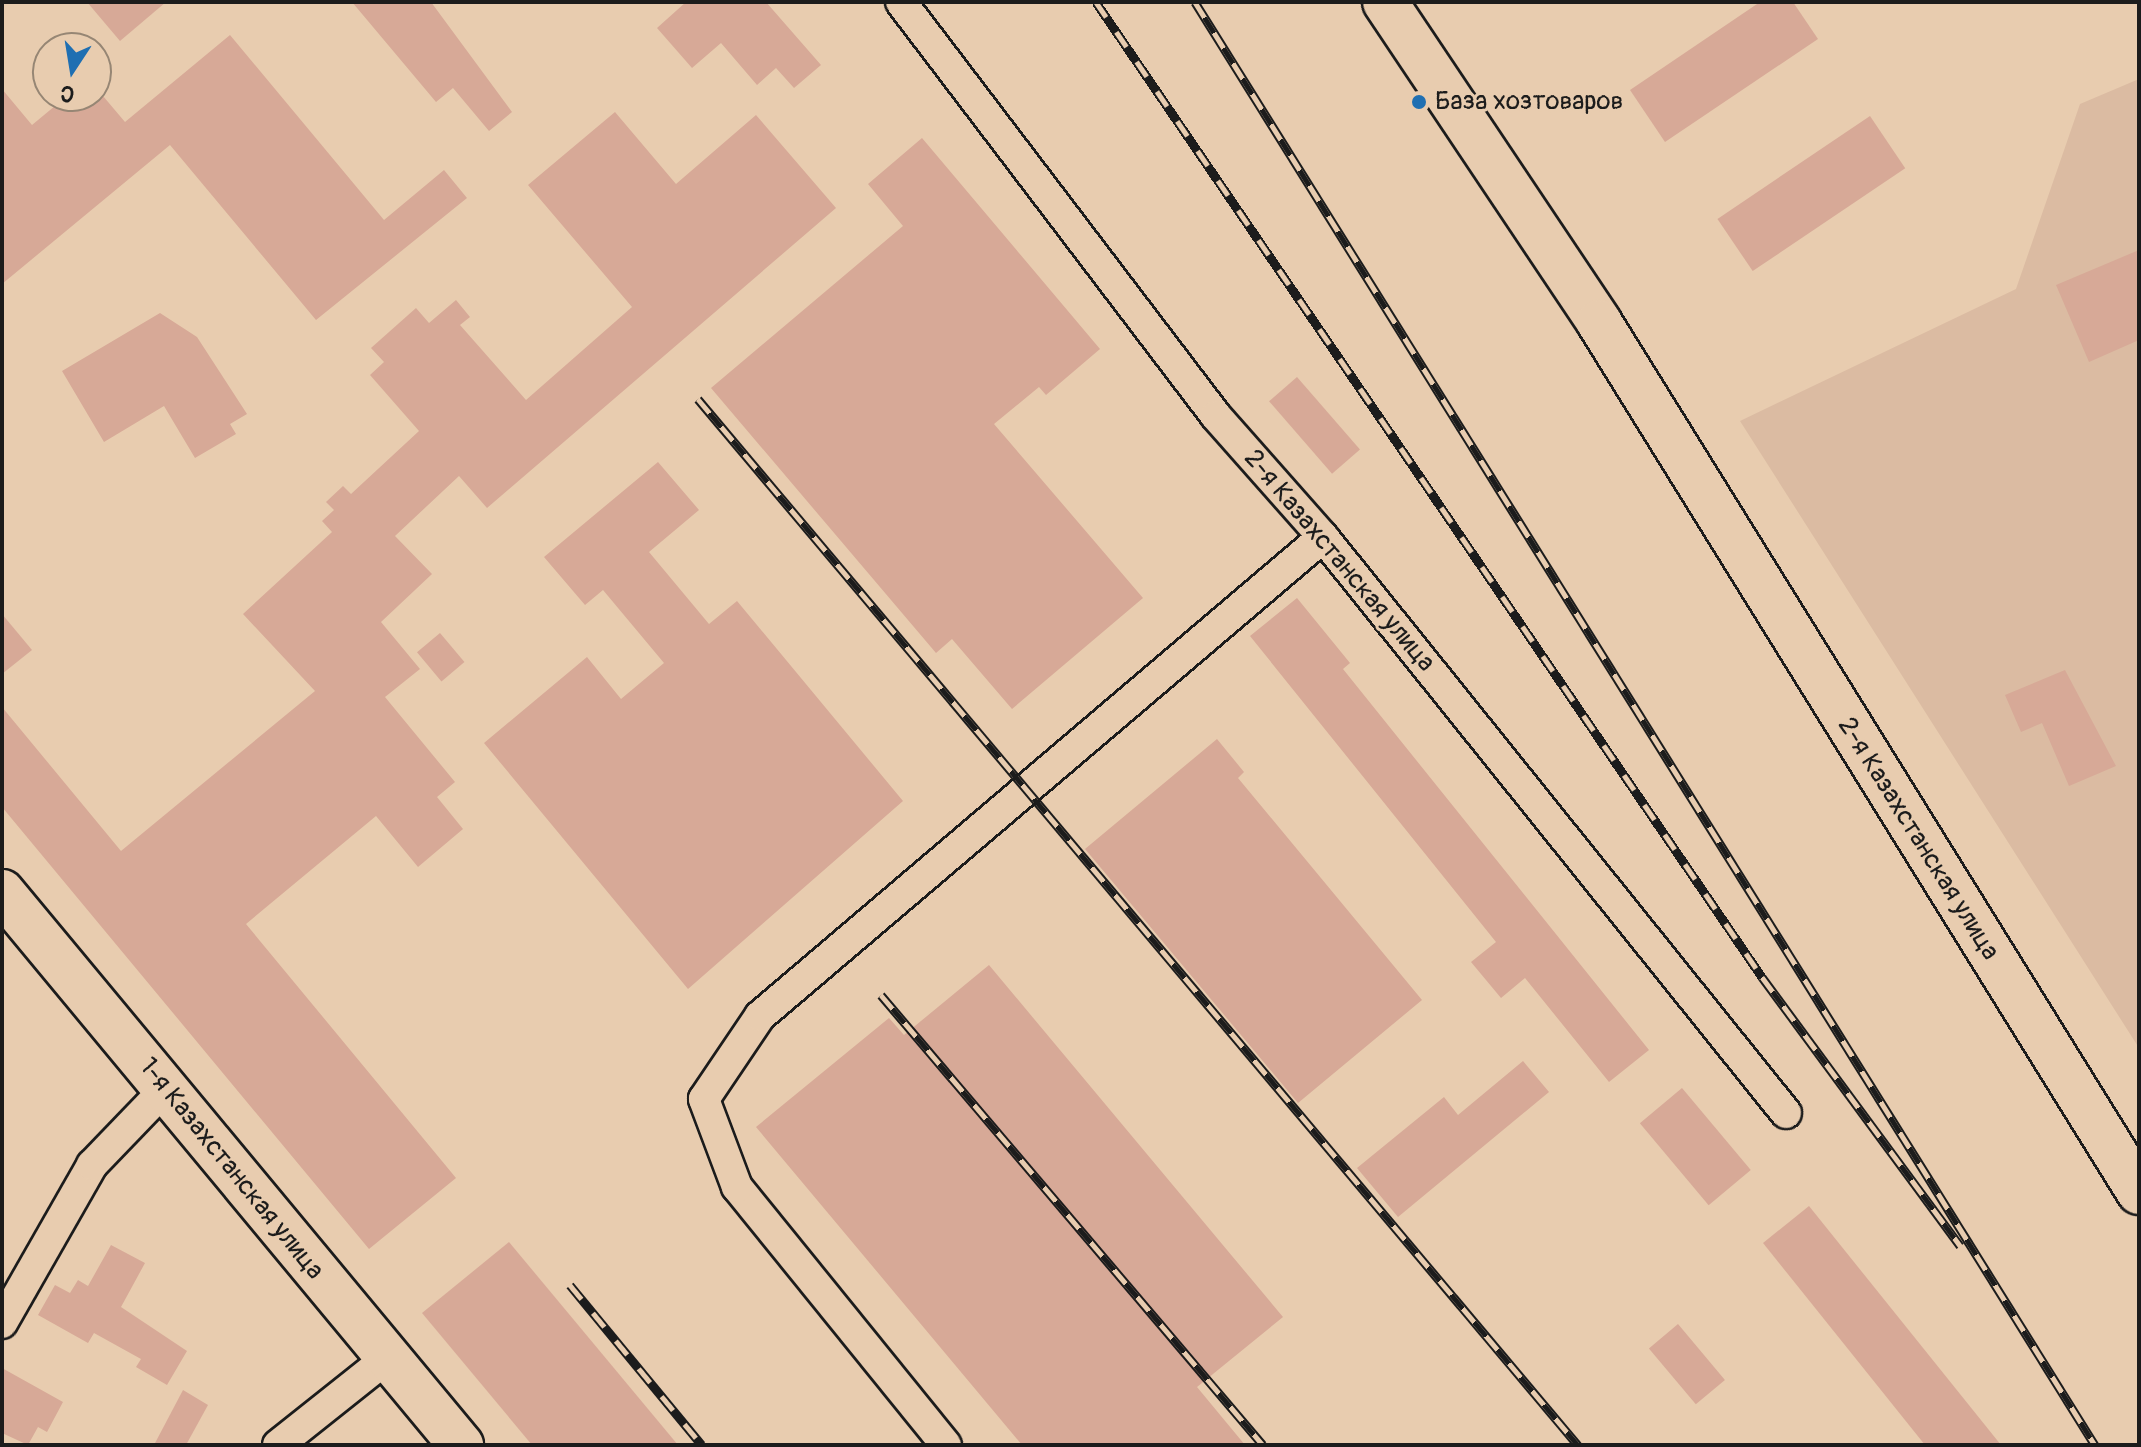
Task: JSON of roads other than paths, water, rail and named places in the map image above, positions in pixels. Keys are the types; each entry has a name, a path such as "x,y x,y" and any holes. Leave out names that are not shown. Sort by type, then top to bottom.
{"street":[{"name":"2-я Казахстанская улица","path":"901,2 1216,416 1323,537 1786,1113"},
{"name":"2-я Казахстанская улица","path":"1385,2 1599,322 2139,1192"},
{"path":"946,1445 737,1187 704,1099 760,1016 1323,537"},
{"name":"1-я Казахстанская улица","path":"4,899 166,1088 386,1359 461,1445"},
{"path":"2,1323 92,1165 166,1088"},
{"path":"278,1445 386,1359"}],"railway":[{"path":"1096,2 1762,977 1960,1246"},
{"path":"1195,2 2095,1445"},
{"path":"698,399 1578,1445"},
{"path":"881,995 1263,1445"},
{"path":"570,1285 702,1445"}],"place":[{"name":"База хозтоваров","path":"1419,102"}]}
